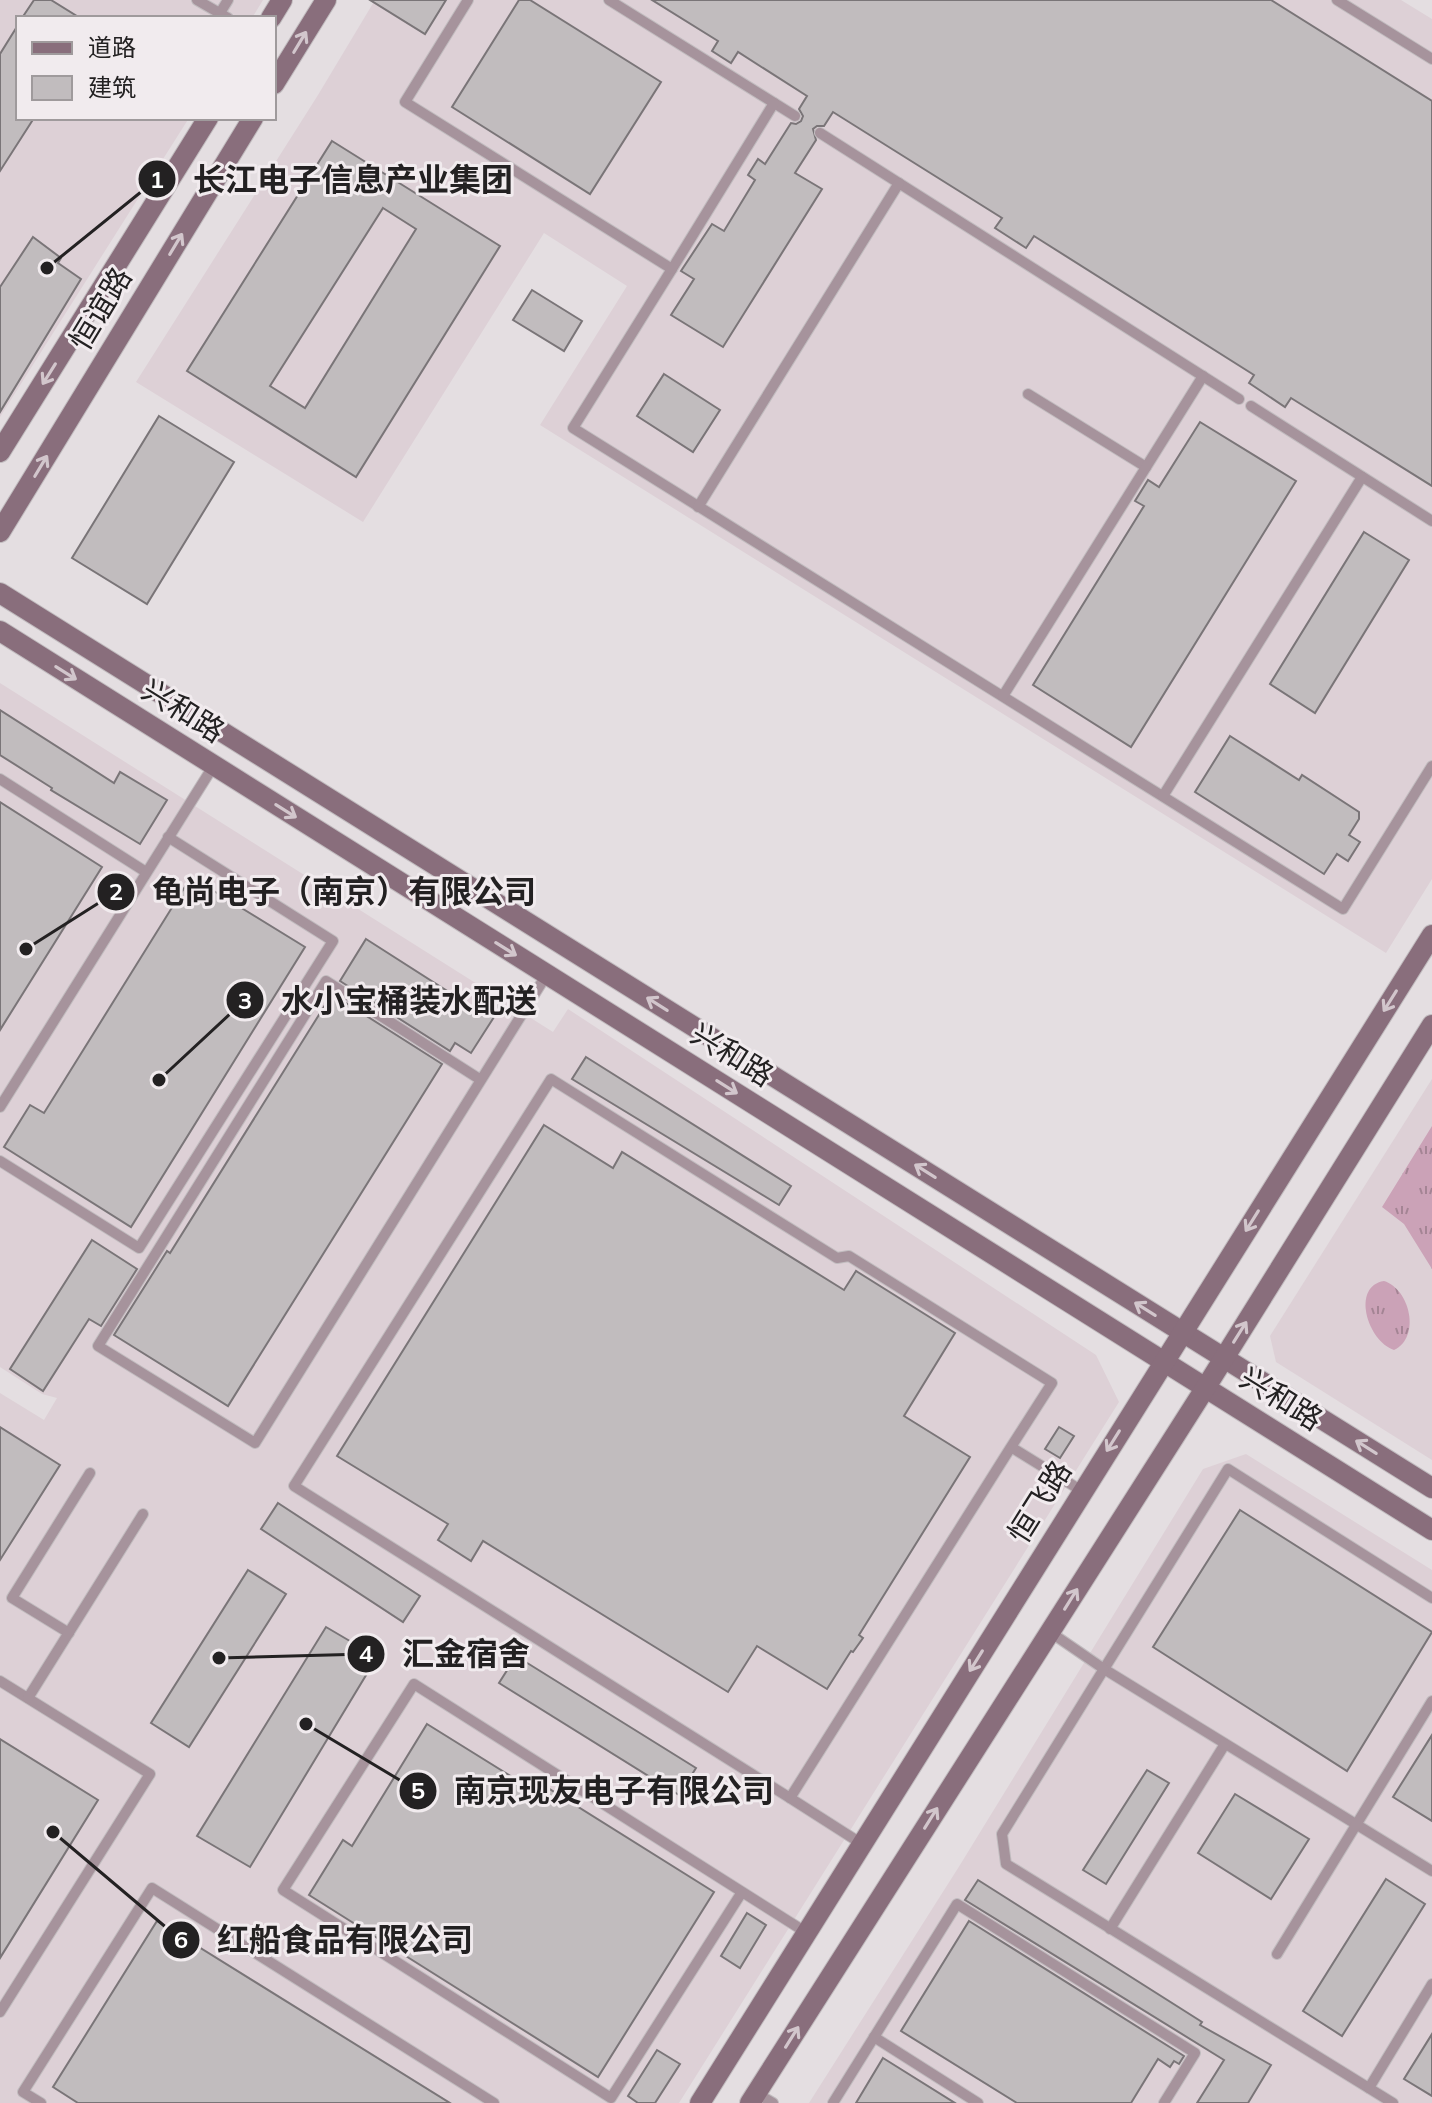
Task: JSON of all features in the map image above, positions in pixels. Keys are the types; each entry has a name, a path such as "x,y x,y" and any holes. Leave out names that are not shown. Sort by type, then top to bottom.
{"main road":[{"path":"276,81 326,0"},
{"name":"恒谊路","path":"0,452 207,120"},
{"name":"恒谊路","path":"0,532 252,120"},
{"name":"兴和路","path":"0,593 1432,1488"},
{"name":"兴和路","path":"0,631 1432,1530"},
{"name":"恒飞路","path":"700,2103 1432,935"},
{"path":"759,2100 1050,1632 1431,1030"}],"lane":[{"path":"197,0 224,16 228,0"},
{"path":"468,0 405,102 672,269"},
{"path":"609,0 795,116"},
{"path":"1337,0 1432,59"},
{"path":"774,103 573,428 1343,909 1432,766"},
{"path":"820,133 1239,399"},
{"path":"698,507 899,183"},
{"path":"1003,696 1203,376"},
{"path":"1028,394 1146,467"},
{"path":"1251,406 1432,521"},
{"path":"1163,796 1362,477"},
{"path":"0,1107 214,765"},
{"path":"0,779 146,872"},
{"path":"0,1161 139,1248 333,941 168,837"},
{"path":"481,1080 326,981 98,1346 255,1443 547,974"},
{"path":"790,1798 1052,1383 849,1256 837,1258 551,1079 294,1486 862,1844"},
{"path":"1011,1447 1082,1491"},
{"path":"1393,2103 1006,1864 1002,1834 1228,1469 1432,1598"},
{"path":"69,1633 12,1598 90,1473"},
{"path":"28,1698 143,1514"},
{"path":"1050,1632 1104,1669 1432,1871"},
{"path":"0,1681 150,1774 0,2012"},
{"path":"742,1892 611,2098 283,1890 414,1684 807,1933"},
{"path":"1277,1954 1432,1701"},
{"path":"1110,1929 1225,1744"},
{"path":"41,2103 23,2092 152,1888 494,2103"},
{"path":"833,2103 957,1904 1195,2053 1164,2103"},
{"path":"1369,2088 1432,1984"},
{"path":"874,2037 978,2103"}],"shaded area":[{"path":"0,0 263,0 253,16 16,16 16,120 188,120 0,417"},
{"path":"375,0 1401,0 1432,19 1432,879 1386,953 540,425 627,286 544,233 363,522 136,382"},
{"path":"0,683 553,1032 568,1009 1096,1355 1119,1402 679,2103 0,2103 0,1393 44,1420 57,1398 42,1394 0,1367"},
{"path":"1432,1079 1432,1460 1276,1362 1270,1336"},
{"path":"1246,1454 1432,1570 1432,2103 809,2103 960,1865 1203,1469"}],"green space":[{"path":"1432,1126 1432,1269 1404,1224 1382,1207"},
{"path":"1384,1281 1400,1293 1409,1314 1407,1335 1394,1350 1376,1336 1366,1314 1368,1293 1374,1285"}],"building":[{"path":"34,0 51,0 77,16 23,16"},
{"path":"370,0 446,0 425,34"},
{"path":"519,0 530,0 661,82 590,194 452,107"},
{"path":"652,0 1271,0 1432,101 1432,486 1291,398 1285,407 1249,383 1254,375 1034,236 1026,248 995,228 1002,218 833,112 824,126 813,129 816,140 795,173 822,189 723,347 671,315 694,279 681,271 712,224 724,231 755,180 748,175 758,159 765,164 791,123 801,121 803,116 799,109 807,96 738,52 731,63 712,51 718,41"},
{"path":"16,28 16,120 33,120 0,171 0,54"},
{"path":"332,141 500,246 356,477 187,371","holes":["383,208 416,229 305,408 270,386"]},
{"path":"33,237 61,258 58,263 81,279 0,412 0,287"},
{"path":"532,290 582,321 564,351 513,320"},
{"path":"664,374 720,410 693,452 637,416"},
{"path":"159,416 234,462 147,604 72,558"},
{"path":"1200,422 1296,481 1131,747 1033,685 1144,506 1135,501 1148,480 1159,487"},
{"path":"1364,532 1409,560 1315,713 1270,684"},
{"path":"0,710 114,783 120,772 167,800 140,844 0,755"},
{"path":"1230,736 1299,780 1302,775 1359,812 1359,819 1349,835 1360,842 1348,861 1337,854 1324,874 1195,792"},
{"path":"0,802 102,867 0,1030"},
{"path":"191,877 305,947 131,1227 4,1147 30,1105 44,1113"},
{"path":"366,939 474,1008 484,991 503,1003 471,1053 455,1043 450,1051 340,981"},
{"path":"332,994 442,1064 228,1406 114,1335 167,1251 170,1253"},
{"path":"586,1057 791,1186 779,1205 572,1079"},
{"path":"544,1125 613,1168 622,1152 844,1290 856,1271 955,1333 904,1416 970,1457 859,1635 863,1638 827,1689 757,1646 728,1692 483,1541 471,1561 438,1540 448,1524 337,1456"},
{"path":"92,1240 137,1269 101,1326 89,1319 43,1391 10,1369"},
{"path":"0,1427 60,1465 0,1560"},
{"path":"1059,1427 1074,1436 1060,1458 1045,1449"},
{"path":"278,1503 420,1596 403,1622 261,1529"},
{"path":"1240,1510 1432,1632 1347,1771 1153,1647"},
{"path":"248,1570 286,1594 189,1747 151,1723"},
{"path":"326,1627 377,1657 250,1867 197,1836"},
{"path":"516,1656 696,1768 679,1795 499,1683"},
{"path":"427,1724 538,1793 543,1785 714,1892 598,2077 309,1895 343,1840 352,1846"},
{"path":"1432,1735 1432,1821 1393,1797"},
{"path":"0,1739 98,1800 0,1958"},
{"path":"1147,1770 1169,1783 1106,1884 1083,1870"},
{"path":"1235,1794 1309,1839 1271,1899 1198,1853"},
{"path":"1386,1879 1425,1904 1342,2036 1303,2011"},
{"path":"978,1880 1202,2022 1200,2025 1271,2065 1248,2103 1197,2103 1224,2060 965,1900"},
{"path":"747,1913 766,1925 740,1968 721,1956"},
{"path":"157,1921 450,2103 78,2103 53,2087"},
{"path":"969,1921 1184,2056 1179,2064 1174,2061 1170,2067 1158,2059 1131,2103 1017,2103 901,2031"},
{"path":"1432,2034 1432,2096 1404,2079"},
{"path":"657,2050 680,2064 655,2103 638,2103 628,2096"},
{"path":"883,2058 955,2103 856,2103"}],"place":[{"name":"长江电子信息产业集团","path":"47,268"},
{"name":"龟尚电子（南京）有限公司","path":"26,949"},
{"name":"水小宝桶装水配送","path":"159,1080"},
{"name":"汇金宿舍","path":"219,1658"},
{"name":"南京现友电子有限公司","path":"306,1724"},
{"name":"红船食品有限公司","path":"53,1832"}]}
